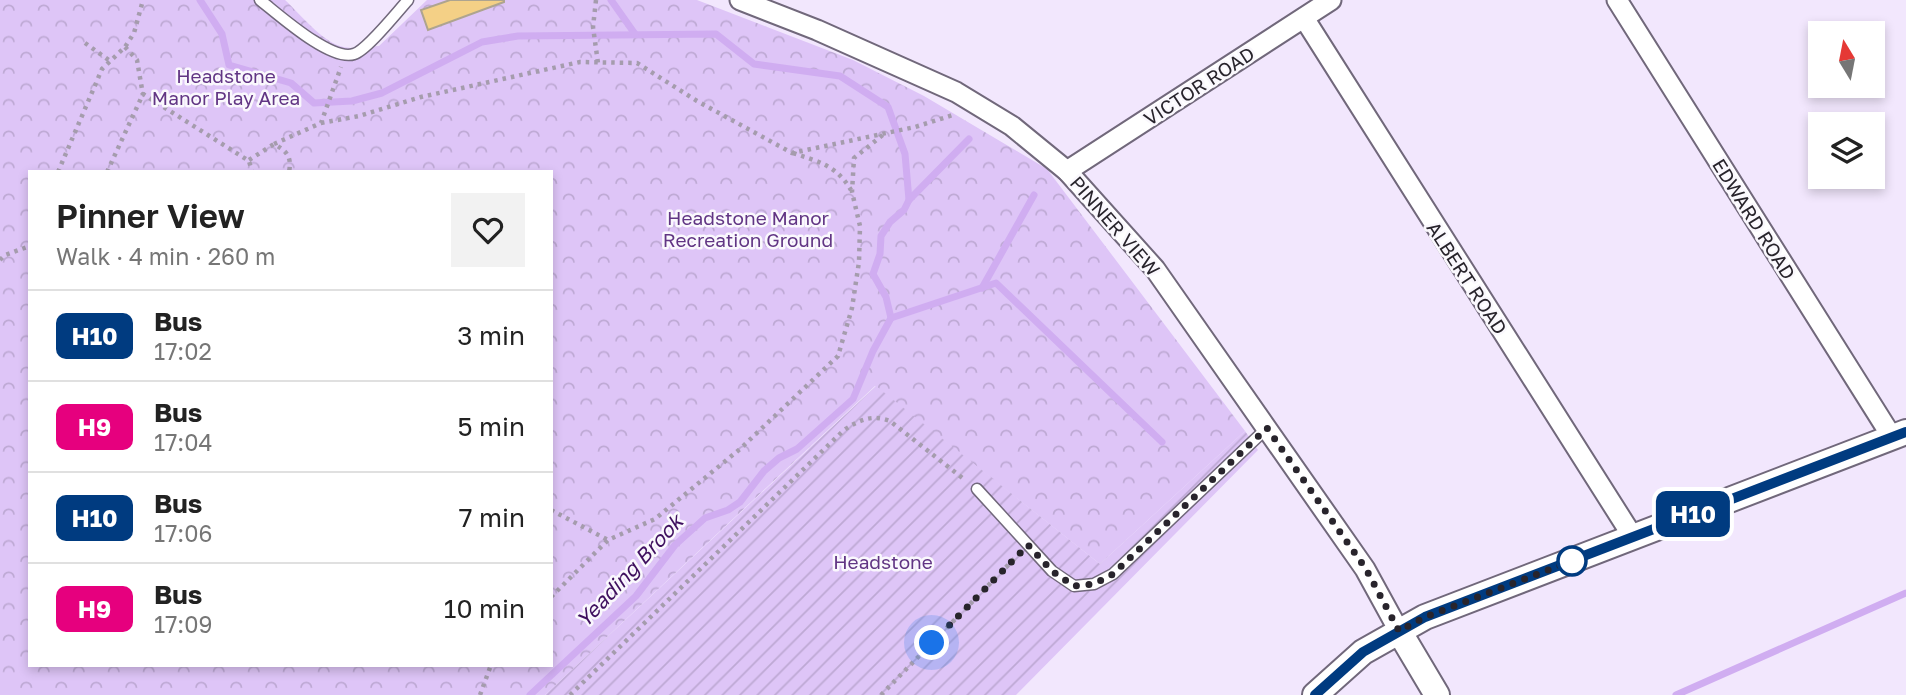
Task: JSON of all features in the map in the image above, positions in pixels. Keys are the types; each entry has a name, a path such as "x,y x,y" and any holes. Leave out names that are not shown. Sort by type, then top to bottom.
{"street":[{"name":"PINNER VIEW","path":"740,0 842,41 956,92 1012,126 1067,171 1155,269 1366,569 1437,695"},
{"name":"VICTOR ROAD","path":"1067,171 1331,0"},
{"name":"EDWARD ROAD","path":"1617,0 1899,435"},
{"name":"ALBERT ROAD","path":"1304,18 1633,537"},
{"path":"1315,695 1363,652 1425,617 1899,435"}],"lane":[{"path":"260,0 324,47 345,55 354,54 365,46 408,0"},
{"path":"977,489 1052,571 1074,586 1094,584 1113,574 1267,428"}],"path":[{"path":"59,170 102,69 125,47 134,33 143,0"},
{"path":"596,0 593,27 598,63"},
{"path":"85,43 110,61"},
{"path":"108,170 143,95 137,60 125,47"},
{"path":"248,161 274,144 322,120 359,116 421,97 580,62 637,63 697,101 792,153 827,164 844,178 852,192 860,226 859,262 852,308 838,356 740,449 654,519 608,540 553,595"},
{"path":"322,120 334,87"},
{"path":"143,95 248,161 251,170"},
{"path":"792,153 915,127 981,107"},
{"path":"852,192 854,158 888,131"},
{"path":"274,144 286,150 291,161 289,170"},
{"path":"0,260 5,255 28,247"},
{"path":"570,695 844,430 859,420 879,417 890,421 977,489"},
{"path":"553,511 608,540"},
{"path":"881,695 1028,545"},
{"path":"481,693 490,667"}],"green space":[{"name":"Headstone Manor Recreation Ground","path":"0,0 285,0 326,39 340,46 354,48 379,46 427,0 697,0 853,60 924,96 1047,169 1245,431 1100,564 875,386 545,695 0,695"},
{"name":"Headstone","path":"876,386 1100,564 1245,431 1258,450 1016,695 545,695"}],"building":[{"path":"450,0 504,2 428,30 421,10"}],"waterway":[{"name":"Yeading Brook","path":"200,0 222,34 229,65 291,83 314,103 352,101 382,93 482,42 518,36 716,34 754,64 840,76 888,107 905,154 909,200 904,210 890,222 881,236 880,254 873,274 886,297 891,318 873,351 853,399 797,449 779,458 764,471 740,502 728,510 705,518 675,545 636,596 530,695"},
{"name":"Yeading Brook","path":"611,0 635,34"},
{"path":"909,200 969,139"},
{"path":"982,288 1034,195"},
{"path":"891,318 996,283 1162,442"},
{"path":"1676,695 1906,593"}],"bus line":[{"name":"H10","path":"1315,695 1363,652 1425,617 1906,432"}],"route":[{"path":"932,643 1028,545 1052,571 1074,586 1094,584 1113,574 1267,428 1366,569 1399,631 1425,617 1572,561"}],"park label":[{"name":"Headstone Manor Play Area","path":"226,87"}]}
